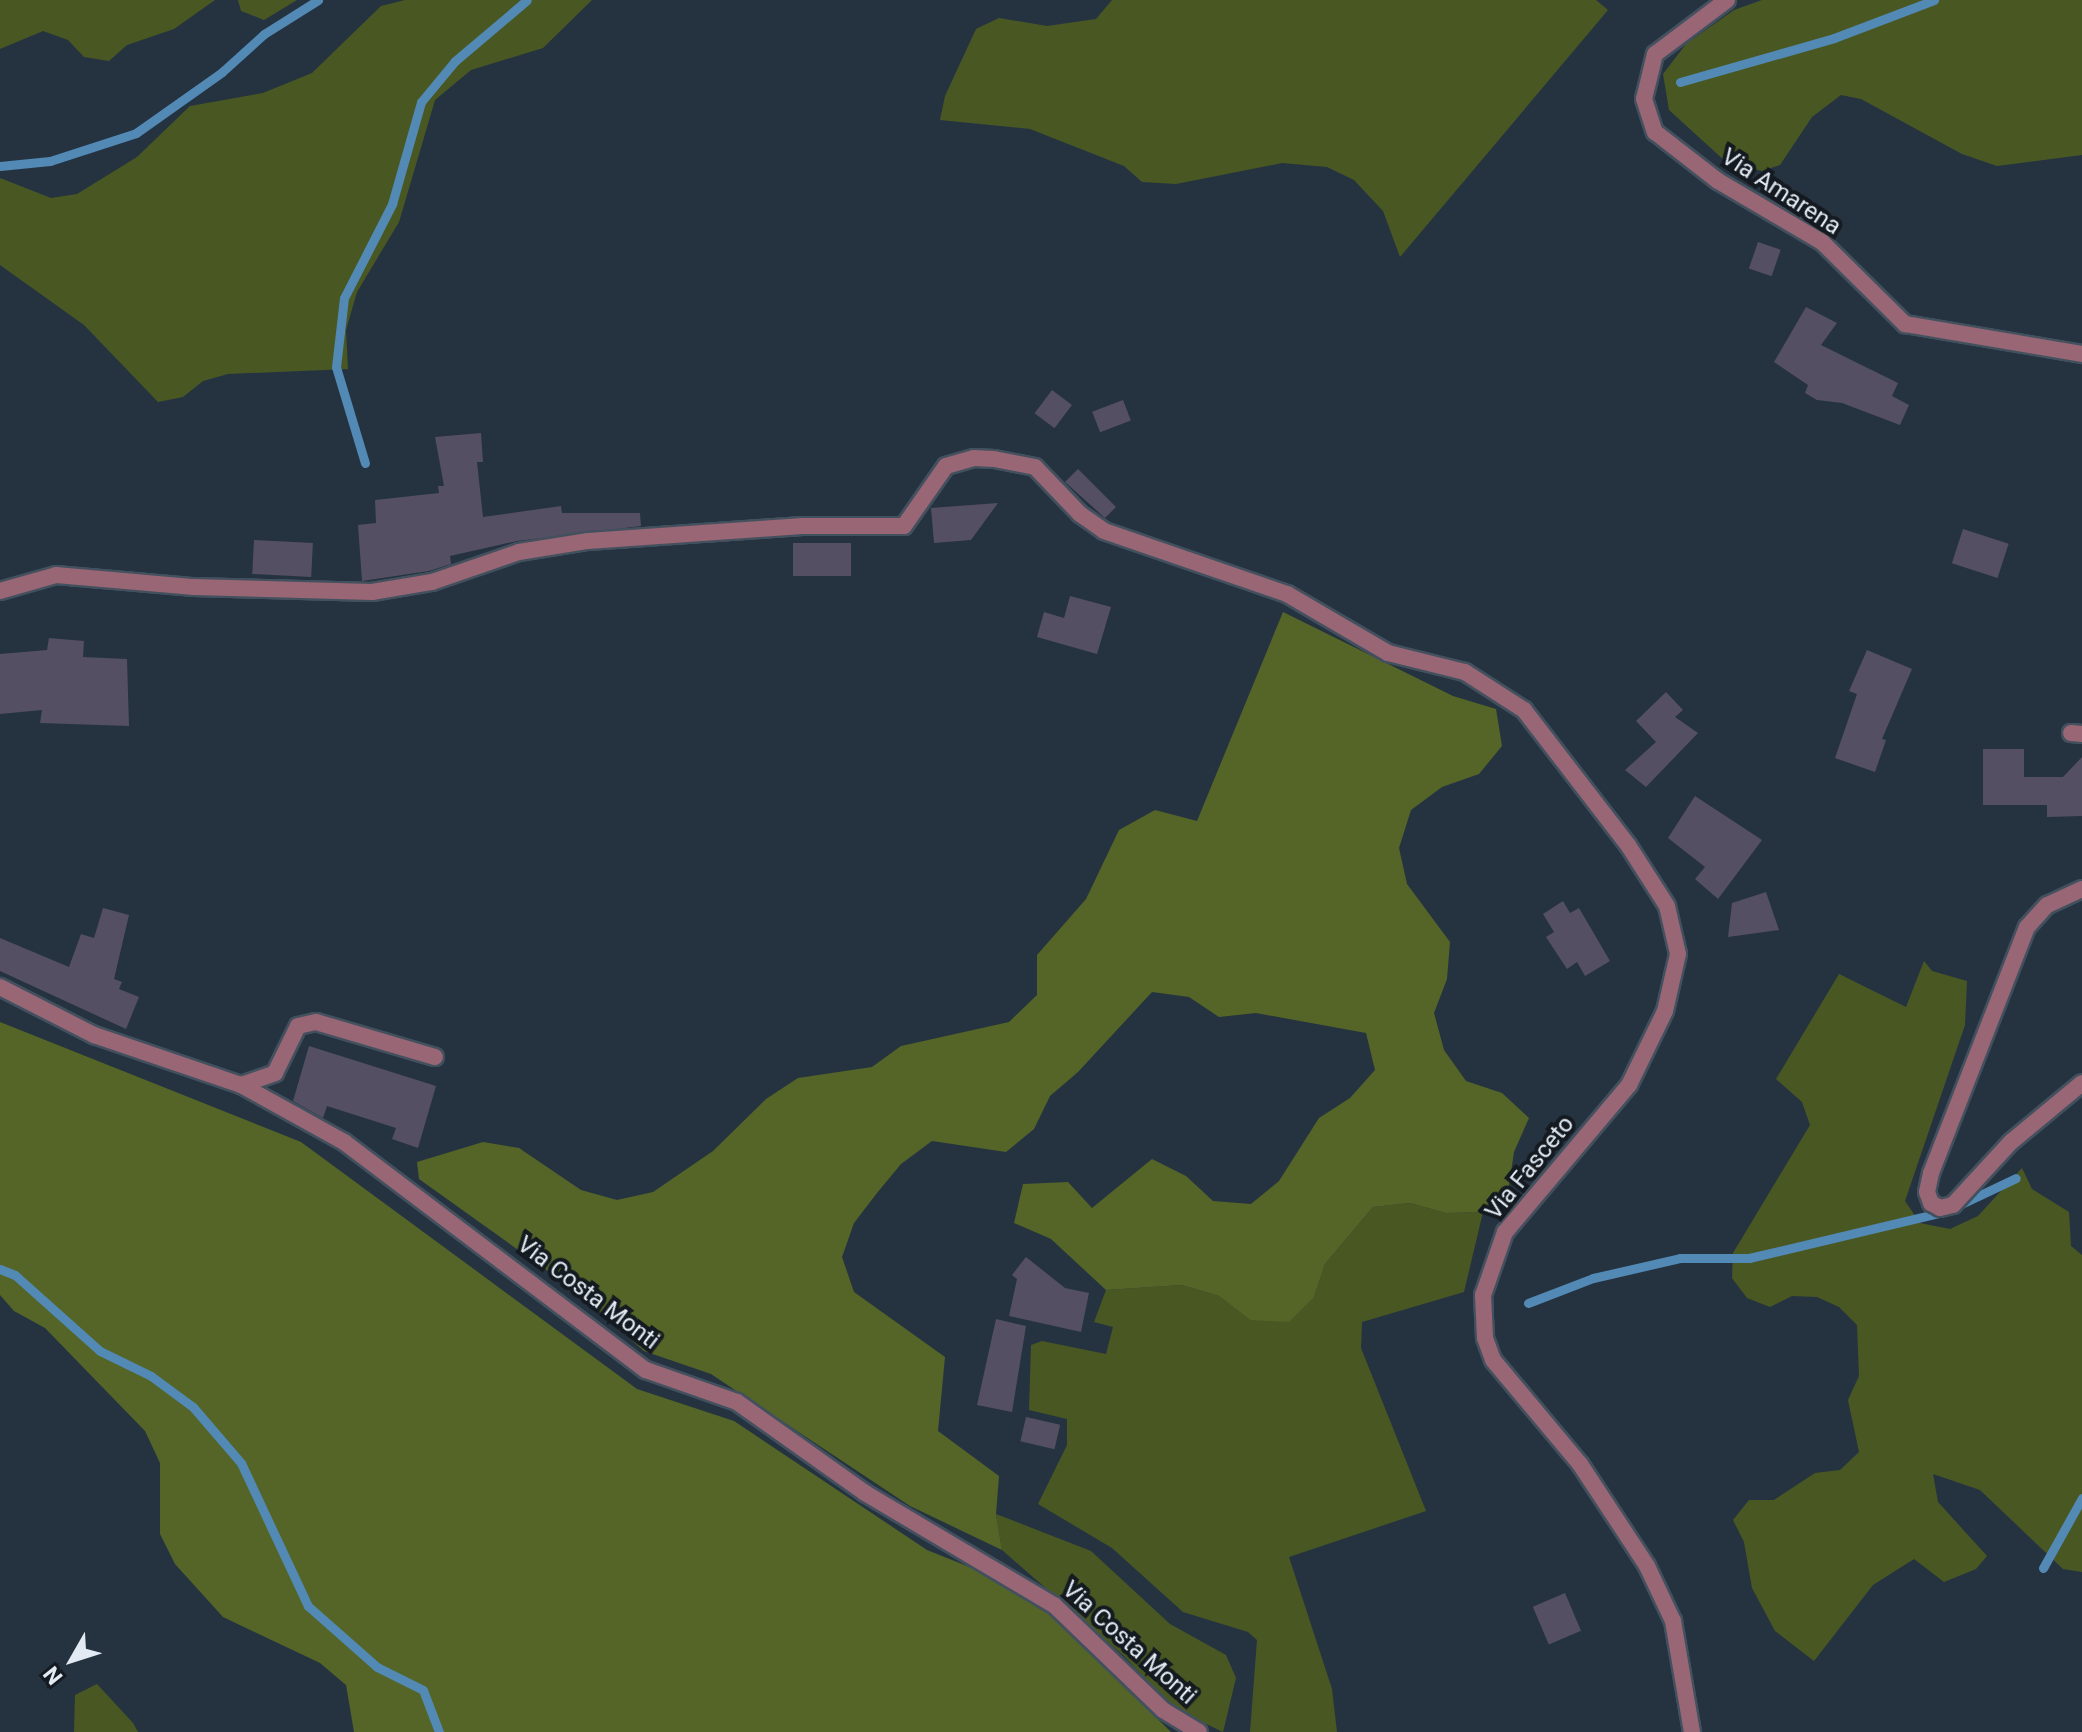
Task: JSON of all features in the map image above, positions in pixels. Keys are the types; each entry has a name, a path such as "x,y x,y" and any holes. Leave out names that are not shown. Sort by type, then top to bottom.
{"street":[{"name":"Via Amarena","path":"1727,0 1668,40 1648,68 1647,115 1668,144 1718,181 1822,242 1905,324 2082,354"},
{"name":"Via Fasceto","path":"0,591 56,575 181,587 372,592 432,582 519,552 588,541 802,526 904,526 946,466 974,458 994,459 1035,467 1080,514 1104,531 1287,594 1388,653 1465,672 1524,710 1628,845 1674,922 1675,981 1629,1085 1505,1232 1487,1274 1483,1315 1493,1360 1580,1464 1647,1566 1673,1621 1692,1732"},
{"path":"2082,889 2047,905 2027,927 1939,1149 1927,1187 1931,1203 1940,1208 1953,1205 2011,1142 2082,1083"},
{"name":"Via Costa Monti","path":"0,987 94,1035 241,1085 344,1142 646,1370 737,1402 865,1493 1054,1605 1163,1710 1199,1732"},
{"path":"241,1085 275,1073 298,1026 316,1022 435,1057"}],"green space":[{"path":"0,0 215,0 174,29 127,45 109,61 84,57 68,40 43,31 0,49"},
{"path":"238,0 297,0 264,20 241,11"},
{"path":"405,0 592,0 543,48 471,70 435,100 399,222 357,292 346,330 348,369 228,374 203,381 183,397 158,402 84,325 0,265 0,178 51,198 77,194 137,157 190,106 263,93 312,73 381,6"},
{"path":"1112,0 1596,0 1608,10 1400,257 1383,211 1354,180 1327,167 1282,163 1176,184 1142,182 1124,166 1030,129 940,120 945,96 976,29 999,18 1047,26 1096,19"},
{"path":"1762,0 2082,0 2082,155 1997,166 1962,154 1861,99 1841,95 1812,117 1780,165 1762,171 1725,161 1669,110 1663,74 1686,44 1734,10"},
{"path":"1283,612 1453,696 1496,709 1502,746 1479,774 1442,787 1411,810 1399,848 1407,884 1450,942 1447,979 1434,1013 1444,1050 1466,1081 1502,1093 1529,1118 1514,1152 1509,1186 1483,1212 1446,1213 1410,1203 1373,1207 1325,1264 1314,1297 1289,1322 1250,1320 1219,1296 1182,1285 1106,1290 1051,1239 1014,1223 1023,1184 1068,1182 1092,1208 1152,1159 1186,1176 1213,1201 1251,1204 1279,1181 1319,1118 1350,1098 1375,1070 1366,1033 1256,1013 1219,1017 1189,997 1152,992 1078,1072 1050,1096 1034,1129 1006,1152 932,1141 901,1164 877,1193 854,1223 842,1257 854,1292 945,1357 938,1431 999,1476 996,1514 1002,1550 910,1506 711,1374 644,1351 577,1292 419,1179 417,1162 483,1142 519,1148 581,1190 617,1200 653,1192 713,1151 766,1099 798,1078 872,1067 901,1046 1009,1022 1037,995 1037,955 1086,899 1119,830 1155,810 1197,821"},
{"path":"1924,961 1932,971 1967,981 1965,1025 1905,1201 1920,1223 1950,1229 1978,1216 2022,1168 2032,1189 2069,1212 2071,1246 2082,1255 2082,1572 2063,1569 1980,1490 1933,1474 1938,1502 1987,1556 1976,1569 1944,1582 1914,1559 1873,1585 1814,1661 1775,1631 1752,1588 1744,1542 1733,1520 1749,1500 1774,1500 1815,1473 1840,1470 1859,1452 1848,1400 1859,1376 1857,1325 1839,1307 1817,1297 1792,1296 1770,1307 1747,1298 1732,1278 1733,1253 1810,1125 1802,1102 1776,1079 1839,974 1906,1007"},
{"path":"0,1022 301,1142 637,1389 734,1421 927,1550 997,1578 1042,1606 1171,1732 354,1732 346,1685 320,1663 223,1617 175,1564 160,1534 160,1463 145,1431 45,1328 14,1311 0,1295"},
{"path":"1410,1203 1446,1213 1483,1212 1464,1292 1362,1322 1361,1348 1426,1511 1289,1557 1332,1689 1337,1732 1250,1732 1257,1640 1248,1632 1183,1612 1112,1548 1038,1504 1067,1445 1067,1419 1029,1410 1031,1345 1042,1341 1106,1354 1113,1327 1094,1322 1106,1290 1182,1285 1219,1296 1250,1320 1314,1297 1325,1264 1373,1207"},
{"path":"996,1514 1091,1551 1170,1624 1226,1655 1236,1678 1223,1732 1173,1708 1124,1656 1002,1550"},
{"path":"97,1684 138,1732 74,1732 75,1695"}],"building":[{"path":"1758,242 1781,250 1772,276 1749,268"},
{"path":"1806,307 1837,323 1821,345 1898,383 1892,396 1909,405 1900,425 1842,403 1817,400 1805,393 1808,385 1774,362"},
{"path":"1052,390 1072,405 1055,428 1035,413"},
{"path":"1123,400 1131,421 1100,432 1092,412"},
{"path":"481,433 483,462 477,462 483,517 561,506 562,513 640,513 641,526 517,541 450,556 451,564 429,571 362,581 358,525 376,523 375,500 439,493 438,486 444,486 435,437"},
{"path":"1078,469 1116,507 1105,518 1065,482"},
{"path":"998,503 971,540 934,543 931,508"},
{"path":"1963,529 2009,544 1998,578 1952,563"},
{"path":"254,540 313,543 311,577 252,574"},
{"path":"793,543 851,543 851,576 793,576"},
{"path":"1070,596 1111,607 1097,654 1037,637 1044,612 1064,618"},
{"path":"49,638 84,641 83,657 127,659 129,726 40,723 42,710 0,714 0,654 47,650"},
{"path":"1867,650 1912,669 1882,739 1886,740 1875,772 1835,758 1857,694 1849,691"},
{"path":"1666,692 1683,710 1675,717 1698,733 1646,787 1625,770 1656,742 1636,721"},
{"path":"1983,749 2024,749 2024,777 2063,777 2082,757 2082,816 2047,817 2047,805 1983,805"},
{"path":"1695,796 1762,840 1718,899 1695,879 1705,867 1668,838"},
{"path":"1766,892 1779,930 1728,937 1732,903"},
{"path":"1563,901 1570,913 1579,908 1610,961 1585,976 1577,962 1567,969 1546,937 1554,932 1543,914"},
{"path":"103,908 129,915 114,979 122,982 119,989 139,997 126,1029 0,971 0,938 69,967 81,934 94,938"},
{"path":"309,1046 436,1086 418,1148 392,1139 396,1128 327,1106 323,1118 293,1101"},
{"path":"1026,1257 1065,1288 1089,1293 1081,1332 1009,1316 1017,1279 1012,1275"},
{"path":"996,1319 1026,1326 1012,1412 977,1405"},
{"path":"1026,1417 1060,1425 1054,1449 1020,1441"},
{"path":"1565,1593 1581,1631 1549,1644 1533,1607"}],"waterway":[{"path":"0,166 50,161 136,133 222,72 264,34 318,0"},
{"path":"365,463 336,367 344,298 392,204 421,102 455,61 527,0"},
{"path":"1680,82 1834,38 1934,0"},
{"path":"1957,1206 2016,1178"},
{"path":"1528,1303 1593,1278 1680,1258 1749,1258 1944,1212"},
{"path":"0,1269 15,1275 100,1351 151,1376 193,1407 241,1463 308,1606 377,1667 423,1690 439,1732"},
{"path":"2043,1568 2082,1498"}]}
